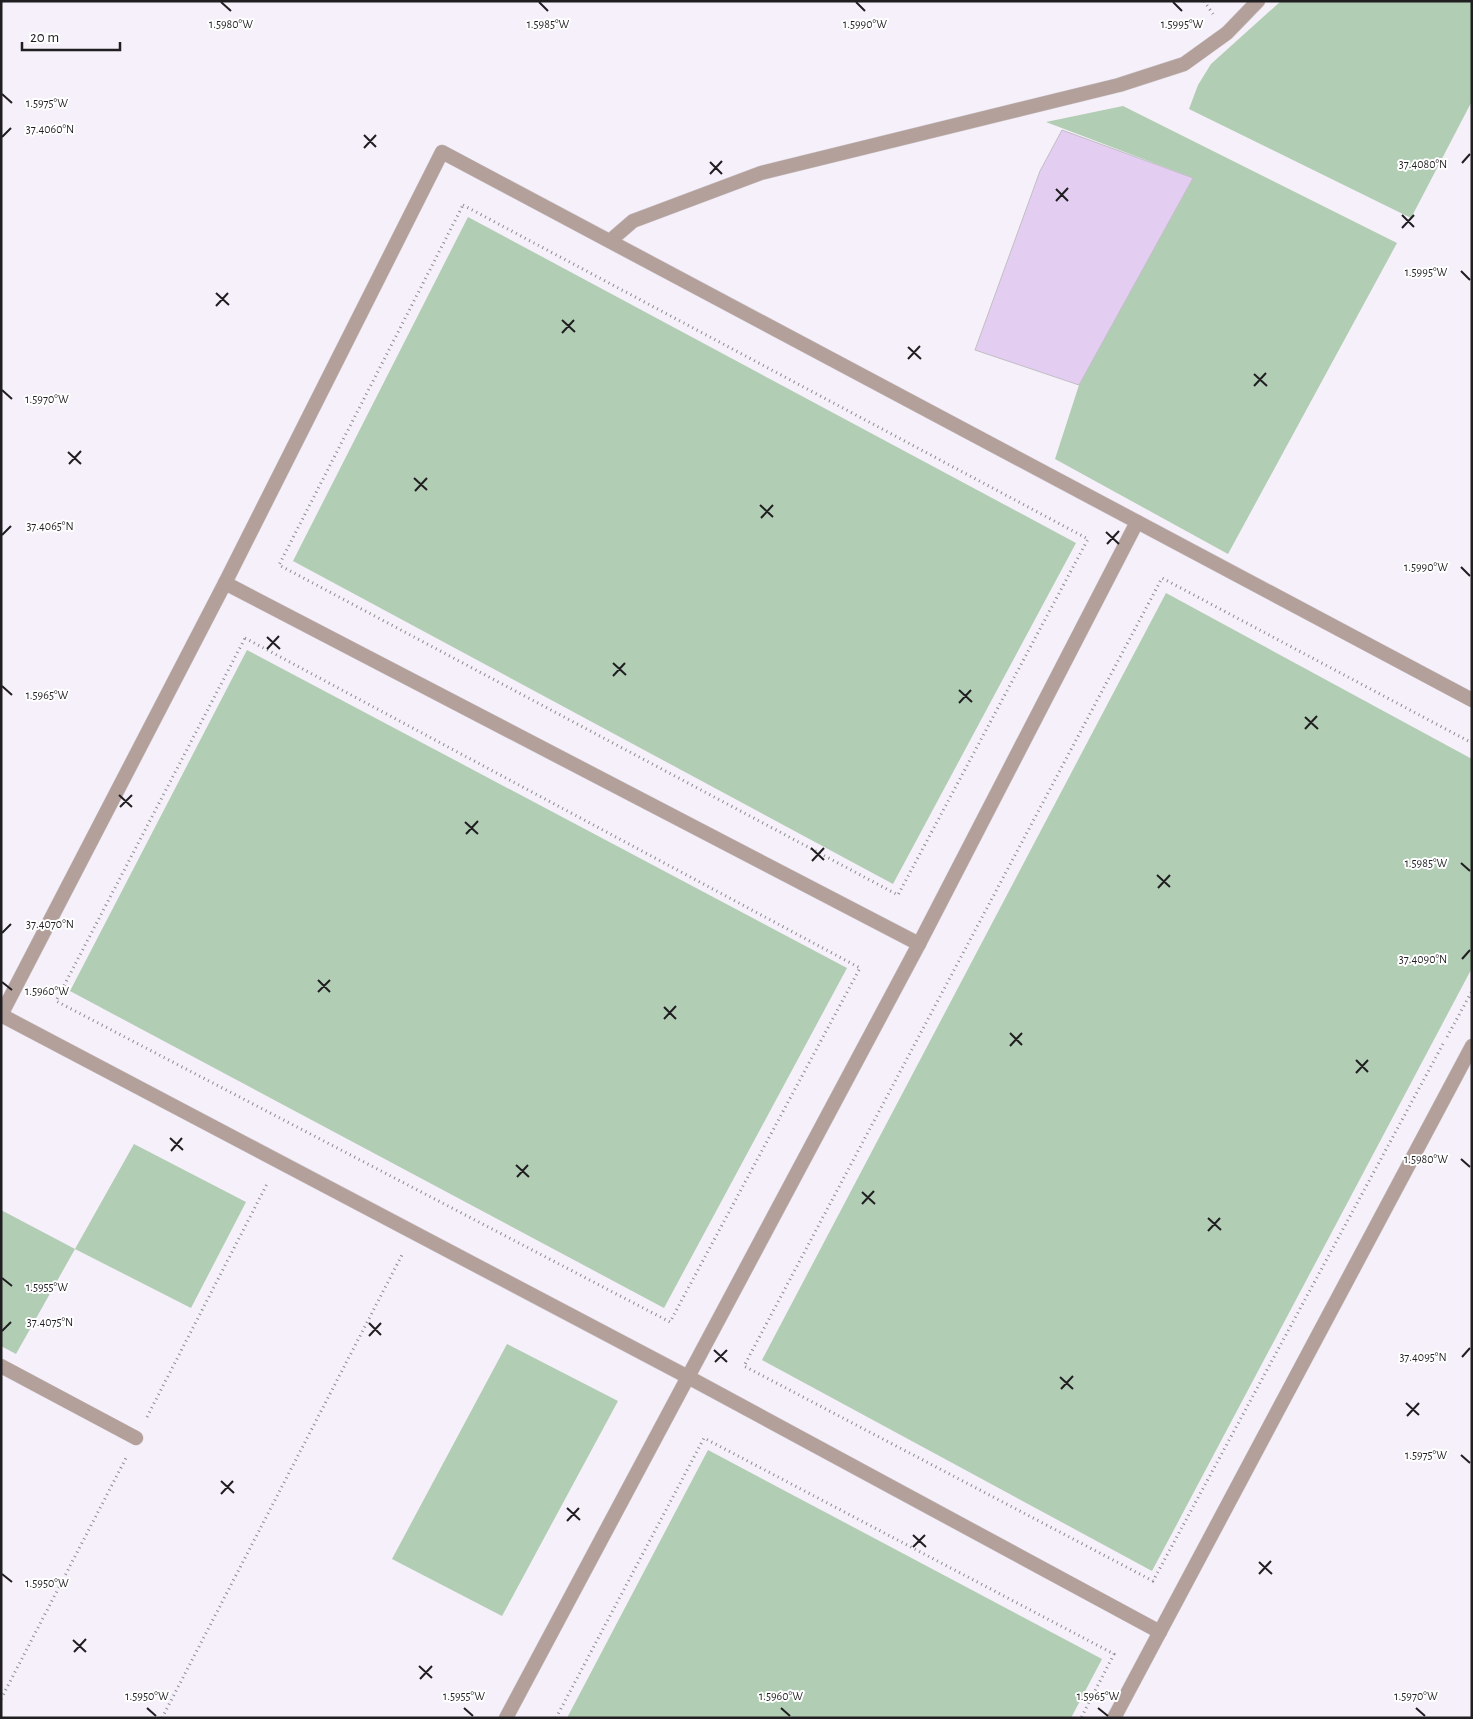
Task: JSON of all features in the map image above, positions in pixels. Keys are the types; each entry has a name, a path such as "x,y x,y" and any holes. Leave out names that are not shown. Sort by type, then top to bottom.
{"street":[{"path":"611,240 633,222 761,173 1119,85 1184,64 1227,33 1258,1"},
{"path":"1160,1632 688,1377 1,1015 225,583 442,152 611,240 1472,700"},
{"path":"506,1718 919,944 1137,522"},
{"path":"225,583 919,944"},
{"path":"1114,1718 1472,1046"},
{"path":"1,1366 136,1438"}],"path":[{"path":"463,205 1088,539 898,895 279,565 463,205"},
{"path":"1472,743 1162,578 744,1366 1153,1581 1472,991"},
{"path":"245,638 860,968 670,1322 56,1001 245,638"},
{"path":"162,1718 413,1232"},
{"path":"556,1718 704,1438 1114,1654 1081,1718"}],"green space":[{"path":"1281,1 1472,1 1472,101 1411,218 1189,109 1198,85 1211,64"},
{"path":"1123,106 1397,243 1228,554 1055,459 1079,385 1193,178 1046,122"},
{"path":"468,217 1076,543 893,884 293,561"},
{"path":"1166,593 1472,759 1472,968 1152,1571 762,1360"},
{"path":"247,650 847,968 664,1308 70,991"},
{"path":"134,1144 246,1202 191,1308 75,1249"},
{"path":"1,1210 75,1249 16,1354 1,1346"},
{"path":"507,1344 618,1401 502,1616 392,1559"},
{"path":"708,1450 1102,1659 1071,1718 567,1718"}],"building":[{"path":"1062,130 1193,178 1079,385 975,350 1040,171"}]}
